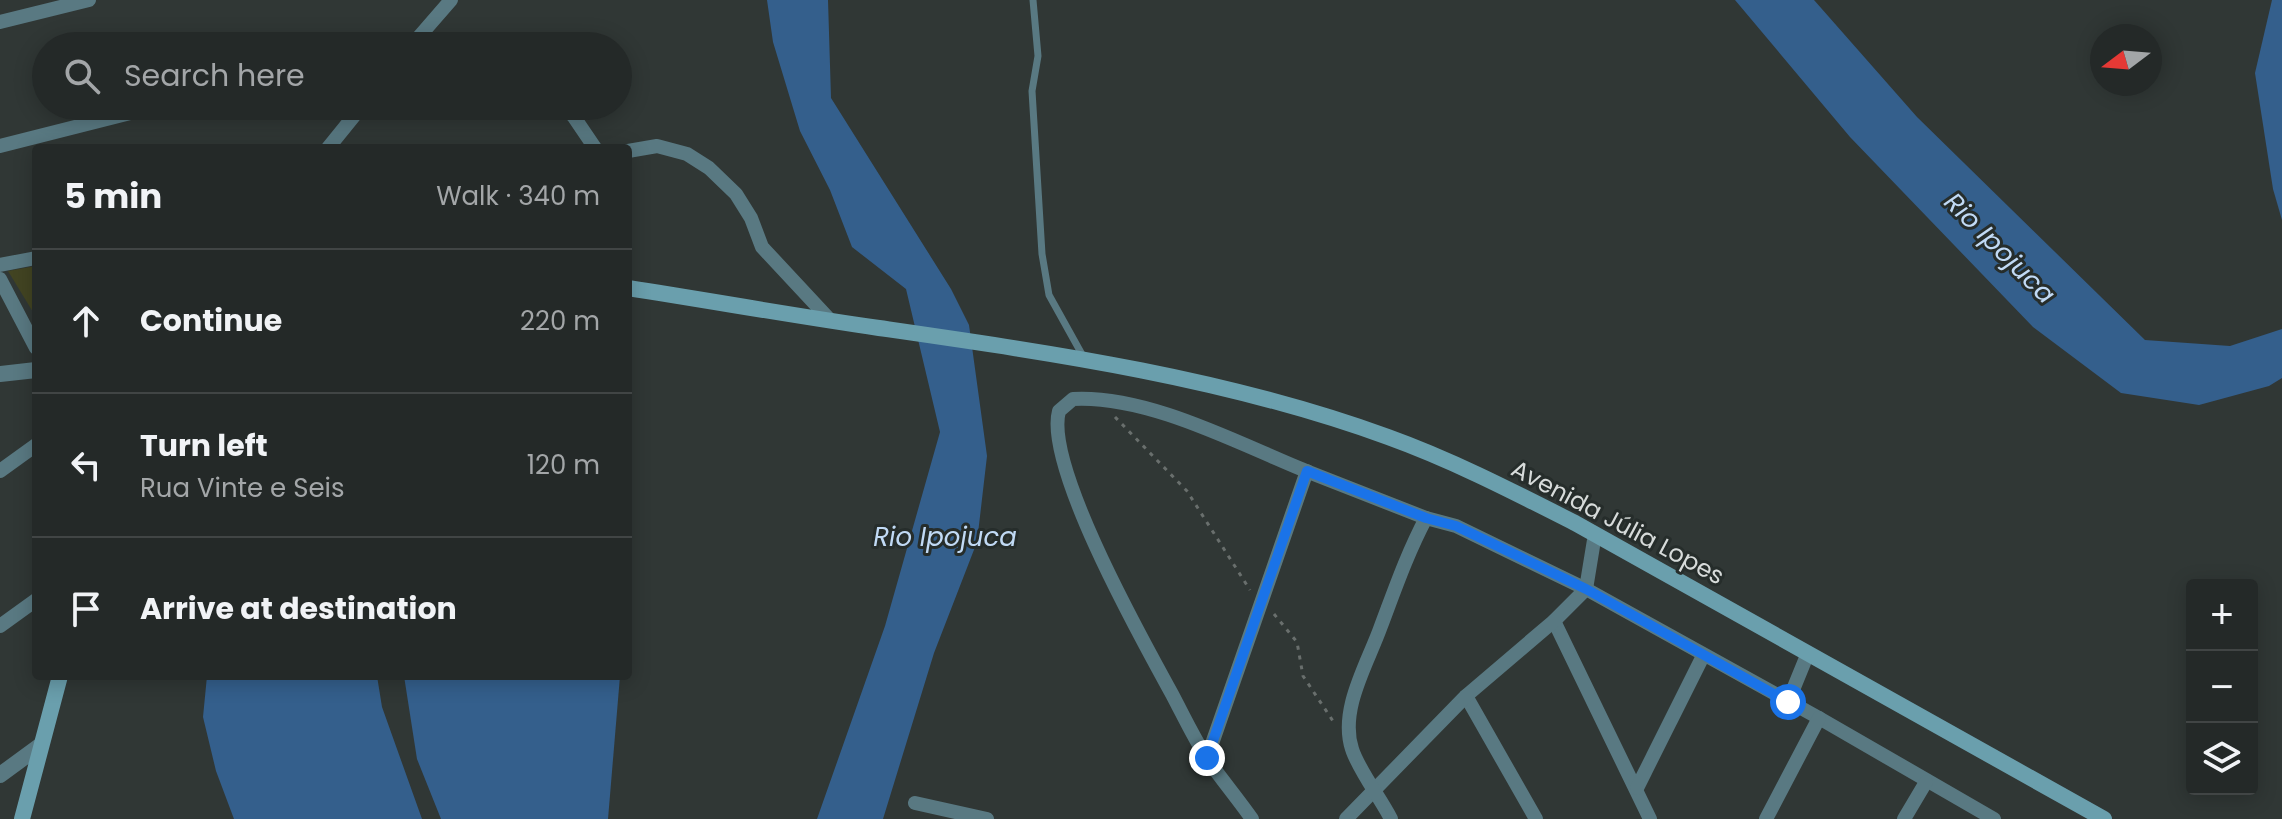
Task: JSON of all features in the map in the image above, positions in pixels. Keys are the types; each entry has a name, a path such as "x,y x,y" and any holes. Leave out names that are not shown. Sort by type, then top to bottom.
{"main road":[{"name":"Avenida Júlia Lopes","path":"632,289 1079,357 1206,383 1305,409 1390,437 1504,487 1595,534 2104,819"},
{"path":"22,819 59,680"}],"street":[{"path":"0,22 89,0"},
{"path":"423,32 451,0"},
{"path":"0,146 103,120"},
{"path":"331,144 351,120"},
{"path":"576,120 592,144"},
{"path":"632,150 657,146 687,154 709,168 736,194 751,218 762,247 837,322"},
{"path":"0,265 32,259"},
{"path":"0,279 32,340"},
{"path":"0,374 32,370"},
{"path":"1252,819 1207,758 1132,622 1096,546 1065,466 1057,433 1059,411 1073,399 1103,400 1156,412 1211,430 1426,518 1456,526 1586,589 1994,819"},
{"path":"0,471 32,448"},
{"path":"1207,758 1307,471"},
{"path":"1391,819 1352,751 1349,732 1352,705 1395,582 1426,518"},
{"path":"1346,819 1466,696 1554,621 1586,589 1595,534"},
{"path":"0,626 32,603"},
{"path":"1554,621 1650,819"},
{"path":"1788,702 1808,653"},
{"path":"1637,788 1703,656"},
{"path":"1466,696 1536,819"},
{"path":"1766,819 1819,718"},
{"path":"0,775 41,745"},
{"path":"1904,819 1926,782"},
{"path":"915,803 987,819"}],"lane":[{"path":"1033,0 1038,56 1032,91 1042,254 1049,295 1079,357"}],"path":[{"path":"1103,400 1118,421 1187,491 1260,604 1267,606 1297,642 1303,676 1337,728"}],"green space":[{"path":"32,267 32,310 8,271"}],"water":[{"name":"Rio Ipojuca","path":"767,0 828,0 831,98 951,289 969,325 987,456 977,542 934,653 883,819 817,819 885,626 940,432 906,289 852,247 830,190 800,131 773,42"},
{"name":"Rio Ipojuca","path":"1735,0 1814,0 1917,117 2145,340 2230,346 2282,329 2282,378 2269,386 2199,405 2121,393 2033,327 1850,137"},
{"path":"2272,0 2282,0 2282,220 2273,189 2255,73"},
{"path":"207,680 378,680 382,707 422,819 234,819 216,771 203,717"},
{"path":"405,680 620,680 608,819 441,819 417,759"}],"route":[{"path":"1207,758 1307,471 1426,518 1456,526 1586,589 1788,702"}]}
